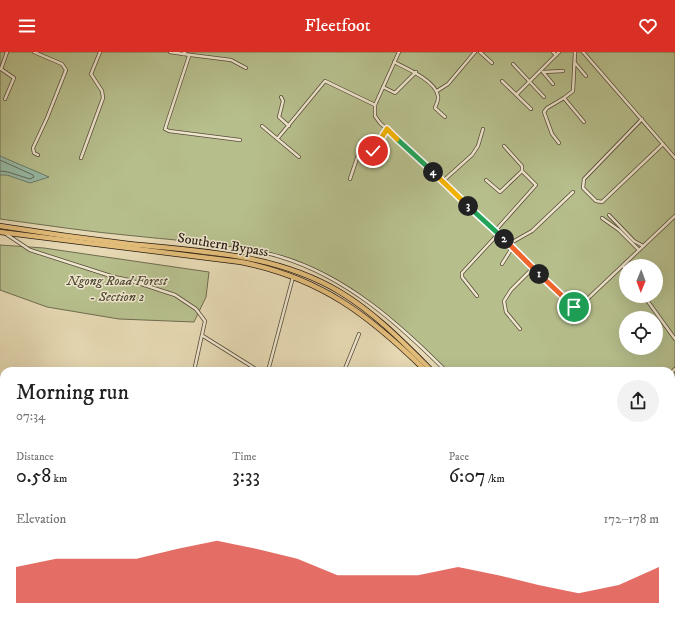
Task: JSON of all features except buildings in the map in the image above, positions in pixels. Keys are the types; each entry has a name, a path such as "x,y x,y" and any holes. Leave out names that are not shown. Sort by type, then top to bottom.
{"highway":[{"name":"Southern Bypass","path":"0,226 99,241 231,254 275,264 340,292 387,327 428,367"},
{"name":"Southern Bypass","path":"2,233 241,262 293,276 322,289 369,318 422,367"}],"street":[{"path":"5,99 14,78 1,69 6,52"},
{"path":"34,52 62,64 66,70 33,148 34,152 38,155"},
{"path":"81,158 103,98 102,91 91,74 100,52"},
{"path":"170,52 184,53 189,56 231,60 246,68"},
{"path":"399,52 375,105 375,116 387,129 574,307 580,306 619,270"},
{"path":"437,91 448,84 475,52"},
{"path":"480,52 492,63"},
{"path":"553,52 556,55"},
{"path":"517,94 543,71 559,52"},
{"path":"559,143 552,134 544,112 547,108 573,91 575,52"},
{"path":"584,52 675,158"},
{"path":"189,56 165,129 169,131 240,140"},
{"path":"394,62 416,72 437,91 438,97 435,108 445,117"},
{"path":"575,63 586,76"},
{"path":"513,64 544,97"},
{"path":"543,71 563,71"},
{"path":"543,71 553,84"},
{"path":"383,87 395,93 416,72"},
{"path":"278,138 325,81 375,105"},
{"path":"502,81 531,109"},
{"path":"281,97 283,101 279,117 288,126"},
{"path":"564,98 584,122"},
{"path":"642,119 584,179 584,188 596,201 602,202 663,144"},
{"path":"262,126 299,157"},
{"path":"350,179 359,152 371,154 387,129"},
{"path":"443,181 472,155 478,146 482,130"},
{"path":"495,231 536,186 536,184 522,171 522,166 504,146"},
{"path":"486,180 498,192 502,191 522,171"},
{"path":"509,244 532,231 573,192"},
{"path":"609,214 634,241 644,246"},
{"path":"630,259 675,216"},
{"path":"602,218 620,230 639,250"},
{"path":"2,233 30,250 106,275 129,280 181,298 205,318 203,336 195,367"},
{"path":"476,296 462,277 462,274 498,234"},
{"path":"233,247 264,252 291,260 326,276 354,292 390,318 442,367"},
{"path":"502,264 512,248"},
{"path":"520,329 506,312 504,301 511,290 533,268"},
{"path":"269,367 293,276"},
{"path":"649,303 675,339"},
{"path":"346,367 359,334"},
{"path":"203,336 253,367"}],"green space":[{"path":"0,52 675,52 675,367 443,367 390,318 359,294 327,275 281,257 257,251 0,219"},
{"name":"Ngong Road Forest - Section 2","path":"0,245 44,248 209,272 206,297 194,322 119,319 47,307 0,290"}],"water":[{"path":"0,156 49,177 30,183 7,175 0,175"}],"route":[{"path":"373,151 387,129 443,181 457,197 495,231 569,304 574,307"}]}
